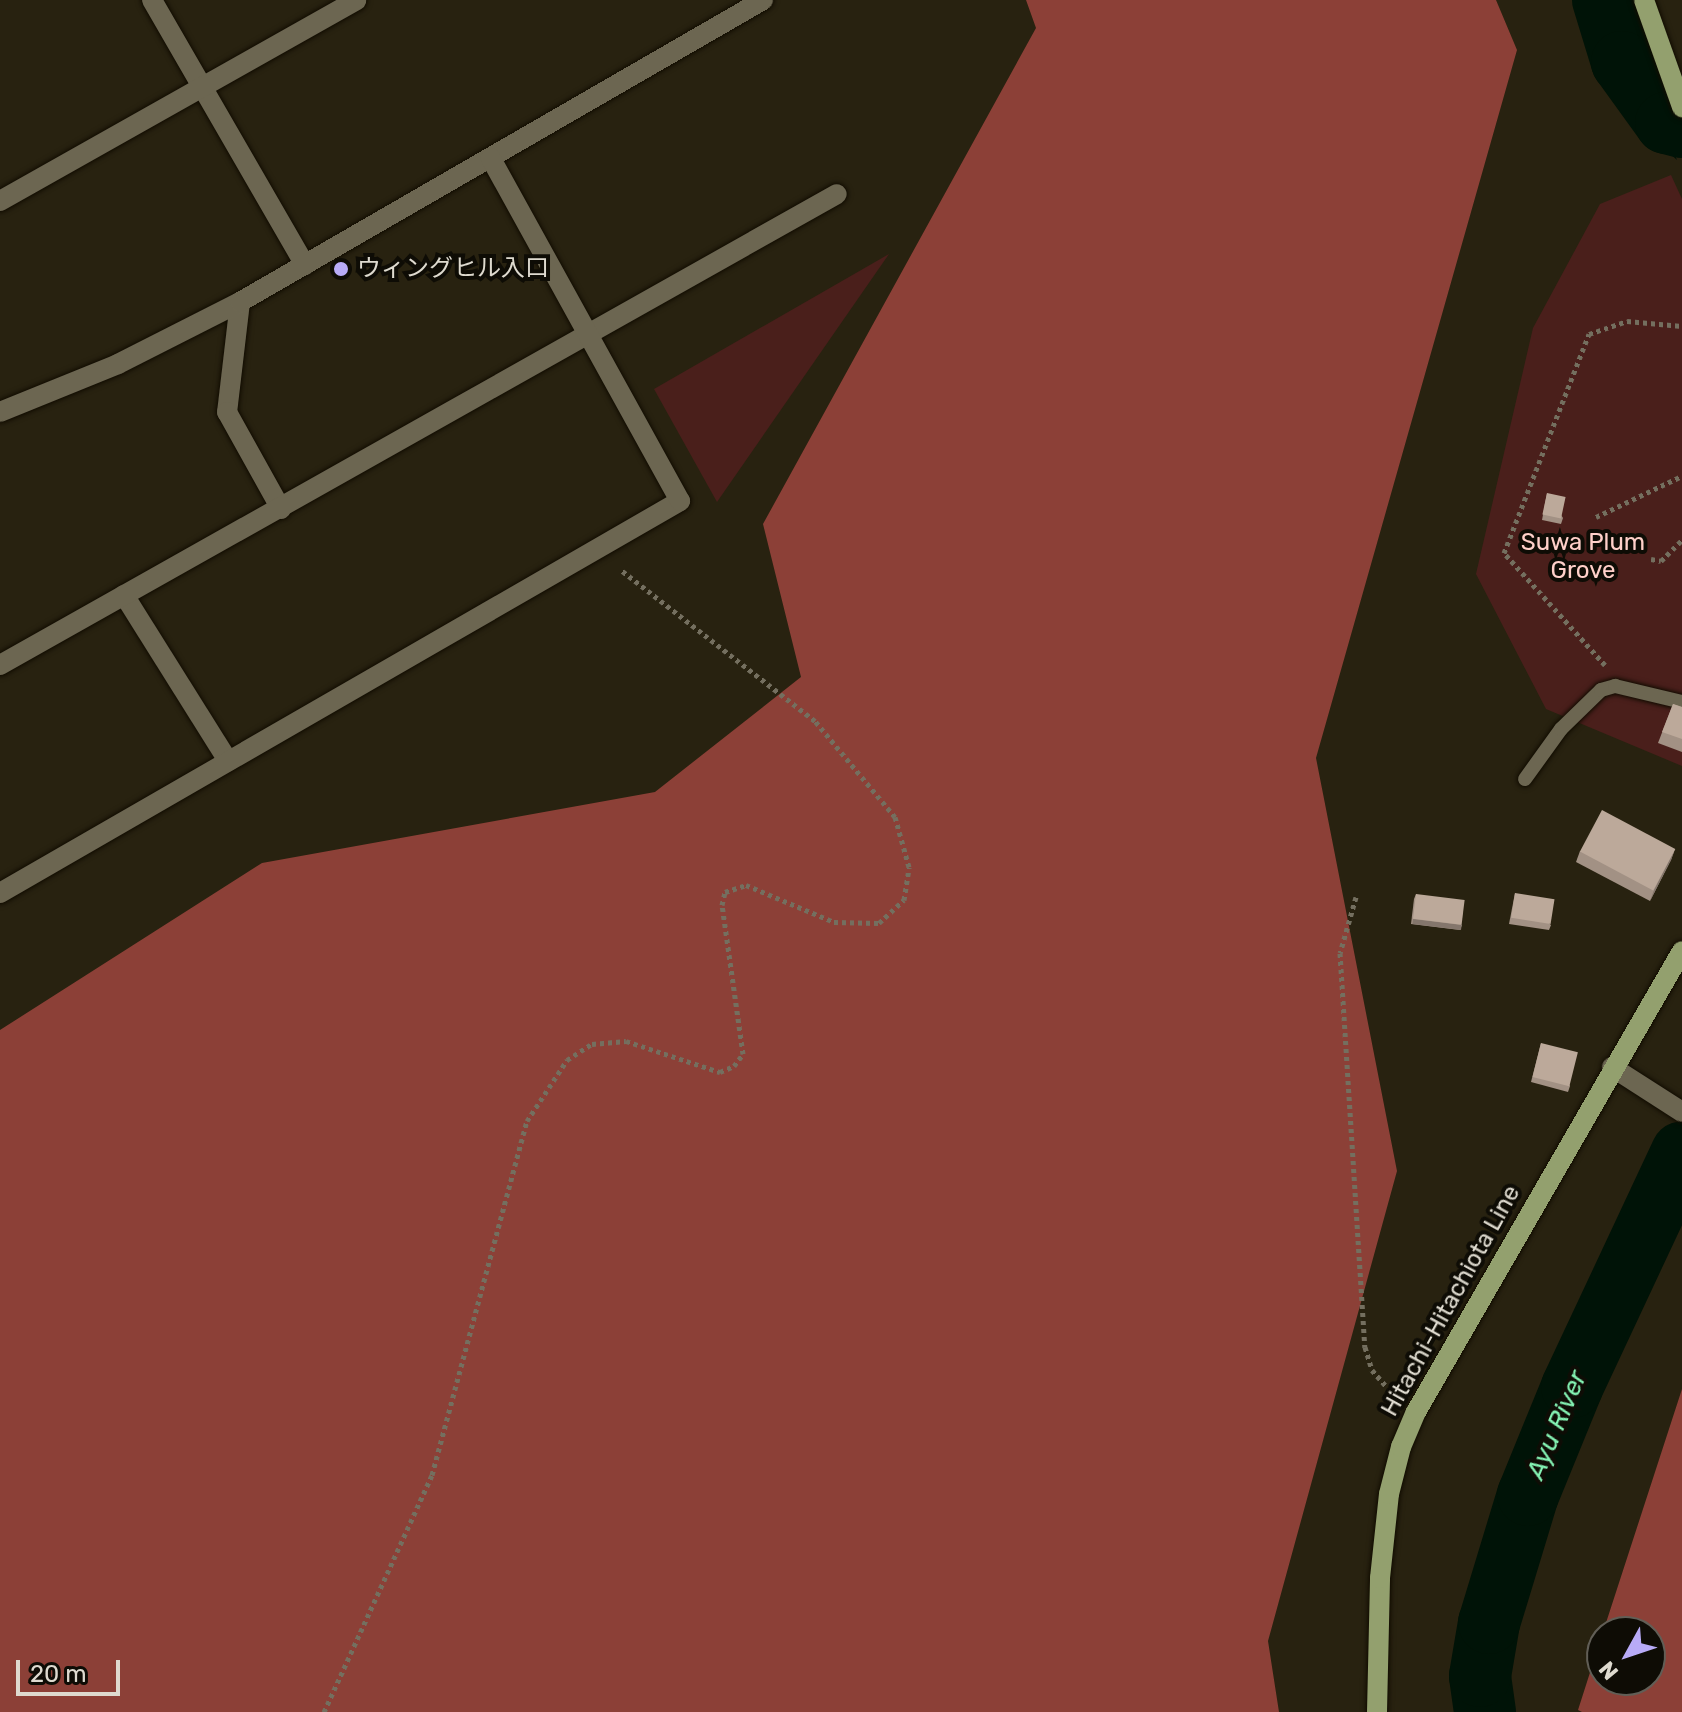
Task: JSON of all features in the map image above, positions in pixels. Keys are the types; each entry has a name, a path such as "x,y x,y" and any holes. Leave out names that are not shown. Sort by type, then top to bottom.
{"main road":[{"path":"1644,0 1679,98"},
{"name":"Hitachi-Hitachiota Line","path":"1377,1712 1380,1578 1389,1494 1416,1412 1612,1067 1682,951"}],"street":[{"path":"152,0 305,265"},
{"path":"0,201 356,0"},
{"path":"0,412 118,364 240,302 763,0"},
{"path":"0,893 680,501 491,158"},
{"path":"0,665 837,194"},
{"path":"240,302 227,412 281,509"},
{"path":"124,595 228,761"},
{"path":"1612,1067 1682,1112"}],"lane":[{"path":"1525,779 1561,729 1601,690 1615,686 1682,702"}],"path":[{"path":"1638,690 1561,621 1504,553 1589,334 1627,321 1682,326"},
{"path":"1596,517 1682,476"},
{"path":"1651,559 1661,561 1682,540"},
{"path":"324,1712 432,1475 527,1121 567,1060 592,1044 626,1041 720,1072 734,1066 743,1054 722,905 725,892 746,885 834,922 879,923 904,900 909,867 895,817 815,721 620,569"},
{"path":"1356,897 1340,953 1365,1347 1372,1370 1416,1412"}],"green space":[{"name":"Suwa Plum Grove","path":"1671,175 1682,199 1682,766 1546,709 1476,574 1533,328 1600,204"},
{"path":"889,254 717,502 654,389"}],"shaded area":[{"path":"1026,0 1496,0 1517,50 1316,758 1397,1171 1268,1641 1279,1712 0,1712 0,1030 262,863 655,792 801,677 763,524 1036,28"},
{"path":"1593,0 1614,0 1677,160 1654,139 1628,95"},
{"path":"1682,1389 1682,1712 1578,1710 1586,1685 1586,1696 1666,1696 1666,1616 1608,1616"}],"building":[{"path":"1547,493 1566,497 1561,518 1542,515"},
{"path":"1673,704 1682,707 1682,739 1662,732"},
{"path":"1602,810 1675,849 1653,890 1580,851"},
{"path":"1515,893 1555,899 1551,924 1511,918"},
{"path":"1416,894 1465,900 1462,925 1413,919"},
{"path":"1541,1043 1578,1052 1569,1086 1533,1077"}],"waterway":[{"name":"Ayu River","path":"1603,0 1622,62 1666,123 1682,127"},
{"name":"Ayu River","path":"1485,1712 1480,1676 1489,1623 1528,1495 1572,1387 1682,1152"}],"place":[{"name":"ウィングヒル入口","path":"341,269"}]}
